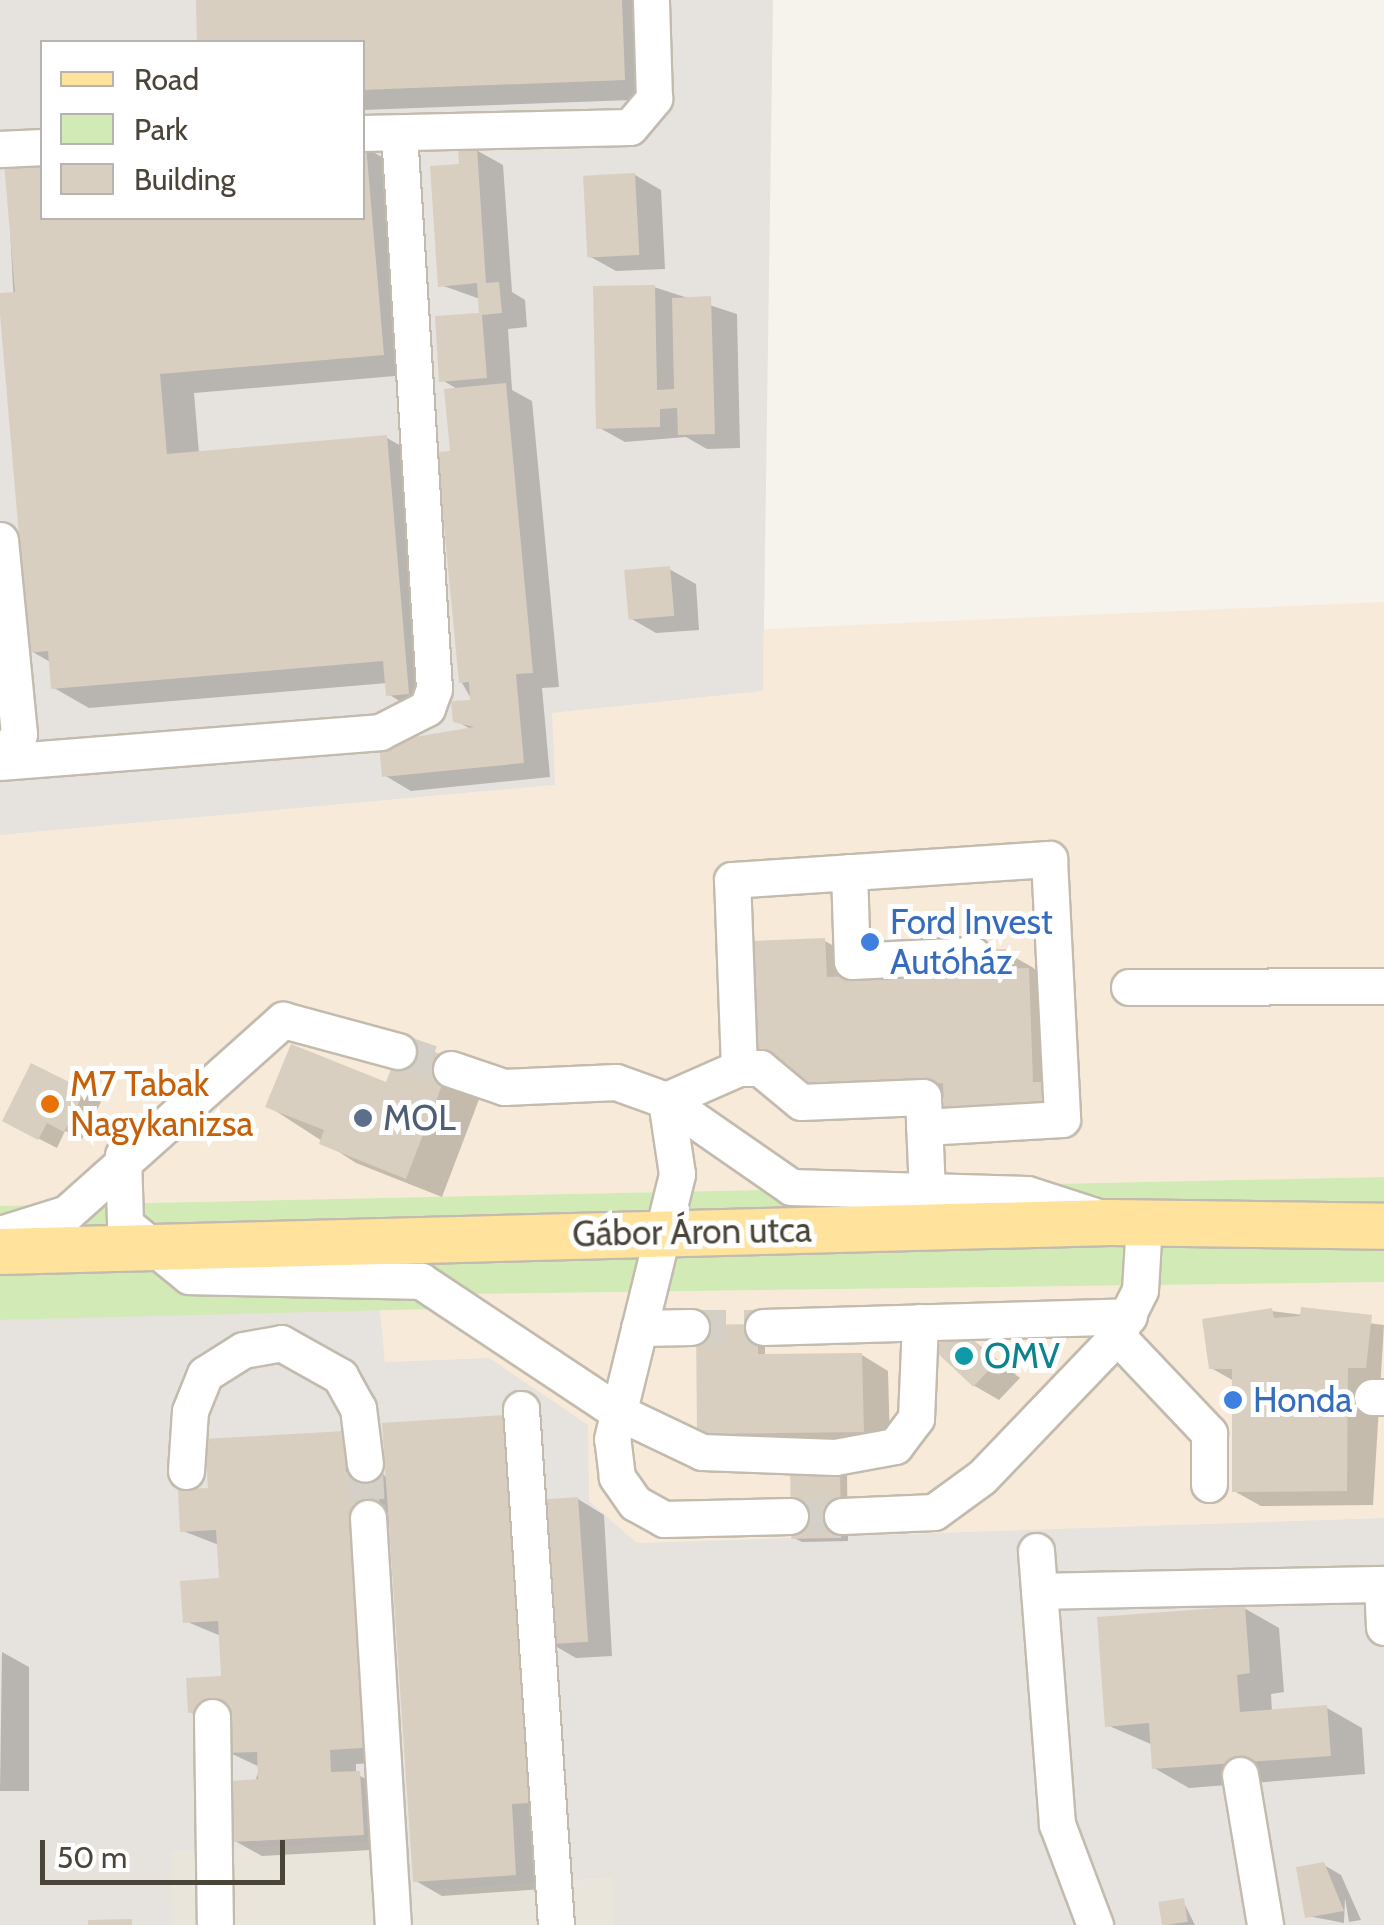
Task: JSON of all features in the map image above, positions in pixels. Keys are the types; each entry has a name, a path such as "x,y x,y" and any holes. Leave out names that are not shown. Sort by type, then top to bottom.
{"main road":[{"name":"Gábor Áron utca","path":"0,1251 1127,1222 1384,1226"}],"street":[{"path":"365,133 630,127 654,98 651,0"},
{"path":"0,761 380,732 427,708 434,689 399,133"},
{"path":"0,149 40,146"},
{"path":"0,540 18,734 0,761"},
{"path":"739,1068 732,880 1049,860 1062,1119 924,1127"},
{"path":"849,872 852,960 972,954"},
{"path":"1129,987 1384,986"},
{"path":"0,1234 54,1222 123,1155 283,1020 398,1051"},
{"path":"666,1100 739,1068 760,1068 801,1102 923,1097 927,1192"},
{"path":"451,1069 504,1086 616,1082 666,1100 770,1179 815,1192 1058,1198 1127,1222 1144,1269 1123,1326 946,1508 842,1516"},
{"path":"666,1100 678,1156 618,1412 614,1467 648,1514 790,1516"},
{"path":"123,1155 120,1210 150,1248 200,1278 422,1281 618,1412 723,1456 885,1450 905,1440 916,1418 920,1322"},
{"path":"763,1327 920,1322 1123,1326"},
{"path":"1123,1326 1209,1433 1209,1484"},
{"path":"639,1328 690,1327"},
{"path":"186,1471 190,1411 206,1374 243,1350 280,1342 340,1376 358,1408 365,1464"},
{"path":"521,1410 556,1925"},
{"path":"368,1518 393,1925"},
{"path":"1036,1551 1057,1824 1095,1925"},
{"path":"1039,1591 1383,1584 1384,1626"},
{"path":"212,1717 215,1925"},
{"path":"1240,1775 1264,1925"}],"shaded area":[{"path":"0,0 773,0 763,691 552,713 555,785 0,835"},
{"path":"1384,602 1384,1177 0,1206 0,835 555,785 551,713 763,691 764,629"},
{"path":"1384,1282 1384,1518 637,1543 589,1501 489,1358 385,1362 380,1309 429,1309 463,1294"},
{"path":"380,1309 385,1362 489,1358 588,1425 589,1501 637,1543 1384,1518 1384,1925 613,1925 612,1878 408,1892 404,1841 171,1852 173,1925 0,1925 0,1320"},
{"path":"405,1841 409,1892 612,1878 613,1925 173,1925 170,1852"}],"green space":[{"path":"1384,1177 1384,1282 463,1294 429,1309 0,1320 0,1206"}],"building":[{"path":"196,0 622,0 625,80 365,90 365,40 197,40"},
{"path":"366,145 384,355 160,374 167,454 387,435 409,694 386,696 383,661 51,689 48,651 29,653 0,314 0,293 15,292 4,163 40,160 40,220 365,220"},
{"path":"477,148 486,283 499,282 502,313 482,315 487,378 439,382 435,316 479,313 477,283 438,287 430,166 459,164 458,149"},
{"path":"635,173 639,255 587,258 583,176"},
{"path":"655,285 657,390 674,389 672,298 711,296 715,434 678,435 677,408 660,409 660,427 596,429 593,286"},
{"path":"506,383 533,673 516,674 524,763 382,777 379,743 474,727 453,722 451,701 470,700 469,682 459,683 437,452 450,451 444,389"},
{"path":"670,566 674,616 629,620 624,570"},
{"path":"825,938 827,977 981,970 980,950 1006,949 1006,969 1029,968 1033,1082 1043,1082 1044,1103 944,1107 943,1083 799,1089 752,1046 748,941"},
{"name":"MOL","path":"403,1039 452,1059 406,1179 319,1144 324,1130 265,1107 291,1044 386,1082"},
{"path":"31,1063 85,1090 64,1132 47,1123 38,1140 2,1121"},
{"path":"1301,1307 1372,1315 1366,1368 1348,1368 1347,1491 1232,1492 1232,1369 1209,1369 1202,1319 1272,1308 1274,1318 1300,1316"},
{"path":"758,1324 758,1354 862,1353 864,1432 697,1434 696,1325"},
{"name":"OMV","path":"957,1325 996,1362 973,1387 934,1350"},
{"path":"504,1415 531,1803 512,1804 516,1875 413,1882 382,1423"},
{"path":"344,1431 346,1472 378,1470 380,1513 350,1514 363,1748 330,1750 331,1772 360,1771 364,1835 233,1842 229,1781 258,1779 257,1752 226,1753 224,1712 188,1713 186,1678 221,1676 218,1621 183,1623 180,1581 219,1578 216,1530 180,1532 178,1489 208,1488 205,1439"},
{"path":"840,1467 841,1538 791,1539 790,1468"},
{"path":"578,1497 588,1642 549,1644 539,1500"},
{"path":"1245,1606 1250,1673 1237,1675 1240,1712 1327,1705 1331,1756 1152,1769 1149,1723 1105,1727 1097,1617"},
{"path":"1324,1862 1344,1911 1305,1918 1296,1867"},
{"path":"1184,1898 1188,1922 1162,1925 1158,1902"},
{"path":"132,1919 132,1925 88,1925 88,1920"}],"tunnel":[{"path":"398,1051 451,1069"},
{"path":"691,1327 763,1327"},
{"path":"365,1464 368,1518"},
{"path":"790,1516 842,1516"}],"place":[{"name":"Ford Invest Autóház","path":"870,942"},
{"name":"M7 Tabak Nagykanizsa","path":"50,1104"},
{"name":"MOL","path":"363,1118"},
{"name":"OMV","path":"964,1356"},
{"name":"Honda","path":"1233,1400"}]}
